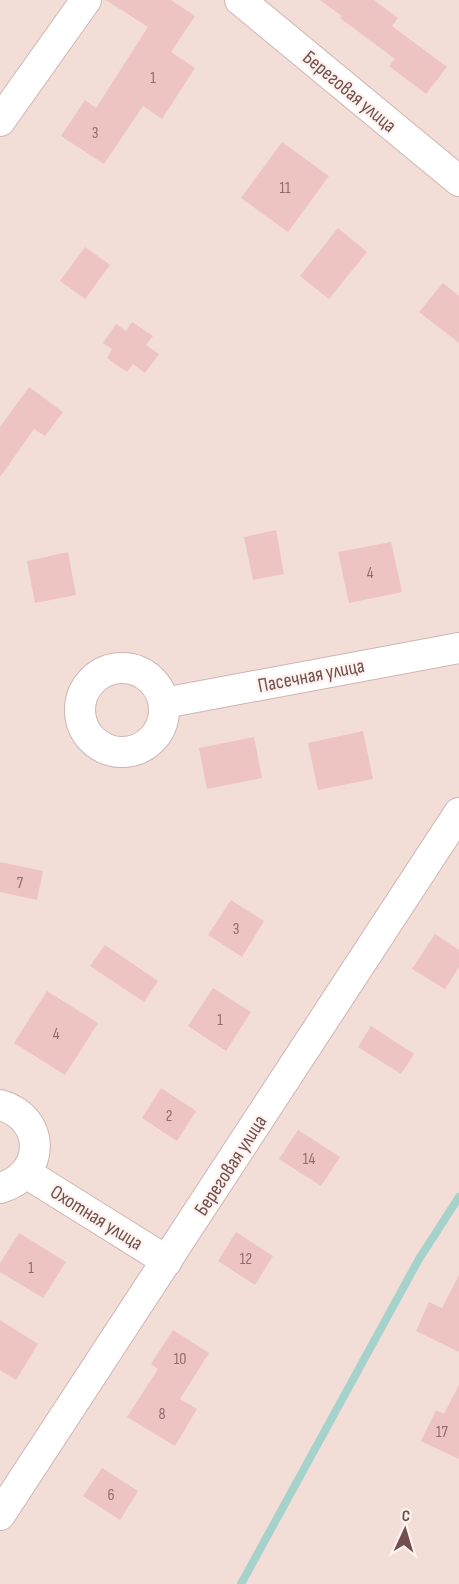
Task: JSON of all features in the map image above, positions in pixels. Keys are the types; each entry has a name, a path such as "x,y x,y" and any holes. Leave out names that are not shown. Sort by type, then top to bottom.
{"street":[{"path":"0,122 87,0"},
{"name":"Береговая улица","path":"240,0 459,181"},
{"name":"Пасечная улица","path":"164,703 459,648"},
{"name":"Береговая улица","path":"0,1515 459,813"},
{"path":"0,1105 19,1113 27,1121 35,1142 35,1153 26,1173 18,1181 0,1188"},
{"name":"Охотная улица","path":"26,1173 167,1261"}],"shaded area":[{"path":"0,0 459,0 459,1584 0,1584"}],"building":[{"path":"106,0 171,0 195,16 171,52 195,68 162,119 143,106 104,164 61,136 85,100 96,108 148,27"},
{"path":"320,0 374,0 398,18 392,26 447,67 426,94 389,66 395,59"},
{"path":"282,142 329,176 288,232 241,198"},
{"path":"338,228 367,252 329,299 300,276"},
{"path":"85,247 110,265 85,299 60,281"},
{"path":"443,283 459,296 459,343 419,312"},
{"path":"132,322 153,336 146,345 159,354 145,373 133,364 127,372 107,358 112,349 103,343 116,324 126,331"},
{"path":"29,387 63,412 45,436 34,429 0,477 0,427"},
{"path":"276,530 284,574 253,580 244,537"},
{"path":"391,542 402,592 349,603 338,552"},
{"path":"68,552 76,595 35,603 27,561"},
{"path":"363,731 373,779 318,790 308,743"},
{"path":"254,737 262,778 207,789 199,748"},
{"path":"0,862 43,871 37,900 0,892"},
{"path":"231,900 264,921 242,957 208,935"},
{"path":"435,934 459,950 459,967 445,989 412,969"},
{"path":"105,945 158,981 144,1002 90,966"},
{"path":"213,988 251,1012 226,1051 188,1026"},
{"path":"47,991 98,1023 65,1075 14,1043"},
{"path":"371,1026 414,1054 401,1074 358,1047"},
{"path":"161,1088 196,1111 177,1141 142,1118"},
{"path":"298,1130 340,1157 321,1186 279,1159"},
{"path":"236,1232 273,1256 255,1285 218,1261"},
{"path":"19,1233 66,1262 43,1298 0,1272 0,1263"},
{"path":"459,1275 459,1352 416,1331 429,1302 442,1308"},
{"path":"0,1320 38,1344 16,1380 0,1370"},
{"path":"173,1330 209,1353 180,1399 197,1409 175,1446 127,1417 158,1369 151,1364"},
{"path":"459,1385 459,1459 421,1441 436,1410 444,1414"},
{"path":"102,1468 138,1491 120,1520 83,1496"}],"waterway":[{"path":"241,1584 419,1259 459,1197"}]}
